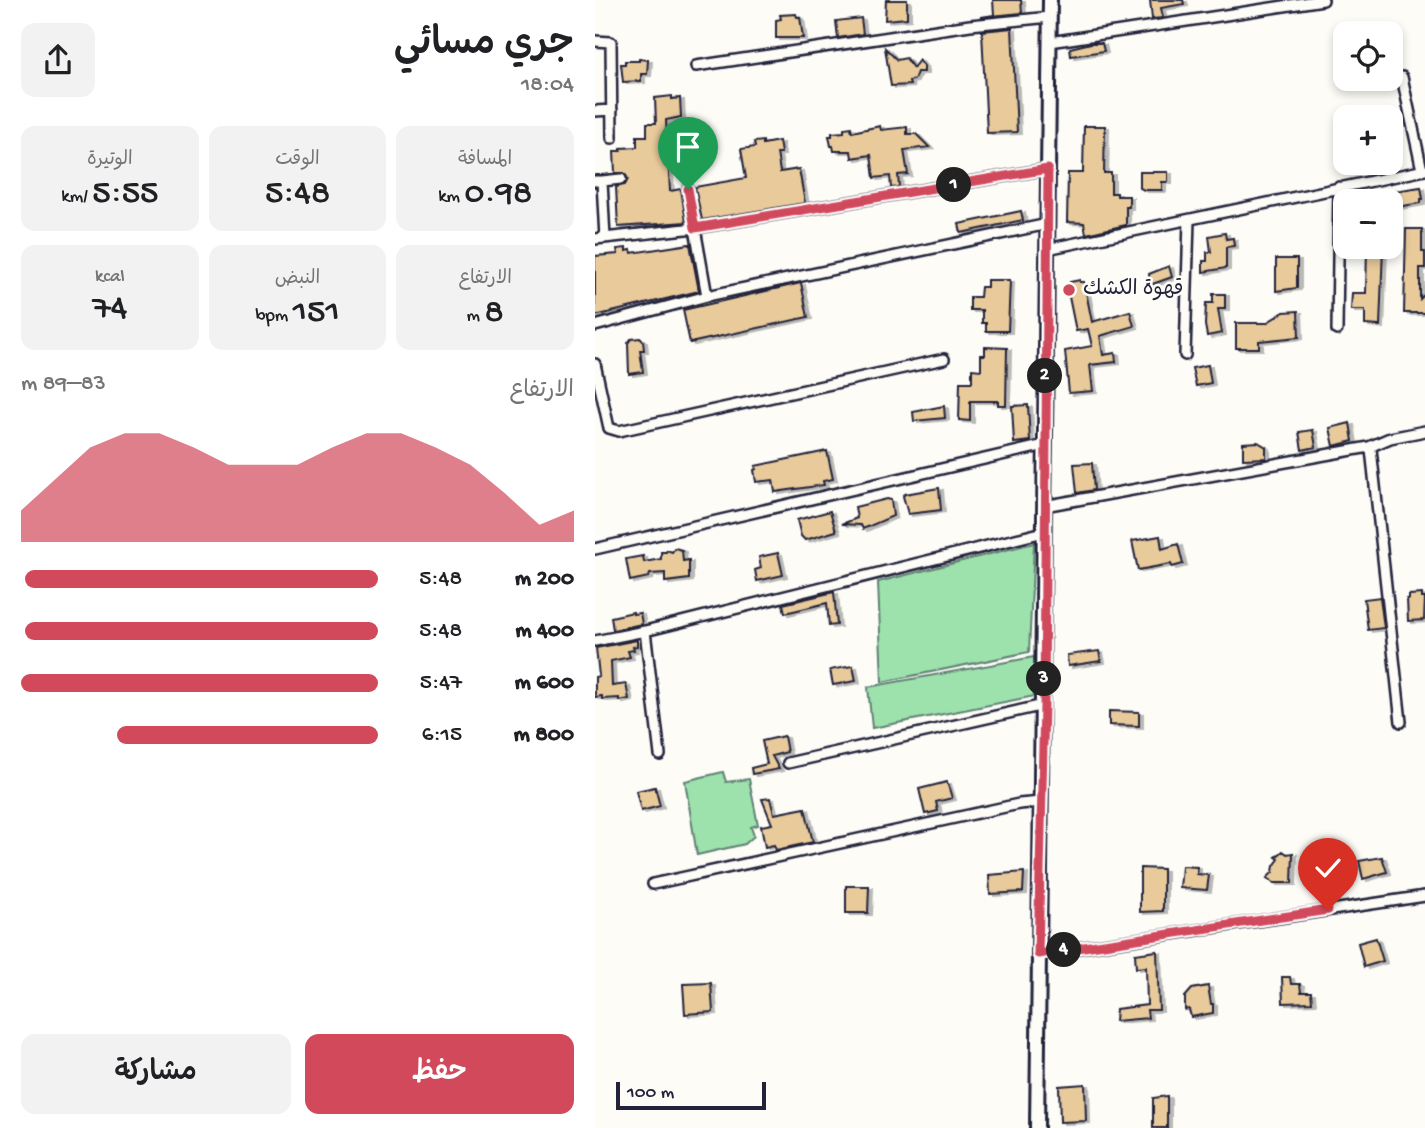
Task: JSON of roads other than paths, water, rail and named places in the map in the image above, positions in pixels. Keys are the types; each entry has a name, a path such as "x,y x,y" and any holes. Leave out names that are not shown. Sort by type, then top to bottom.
{"main road":[{"path":"1037,1128 1051,0"}],"street":[{"path":"1050,41 1323,0"},
{"path":"696,66 1050,16"},
{"path":"595,41 611,42 612,138"},
{"path":"1047,249 1423,170 1403,81"},
{"path":"595,111 612,110"},
{"path":"621,179 598,181 600,238 695,228 1048,169"},
{"path":"1337,330 1339,187"},
{"path":"688,189 707,296"},
{"path":"1185,355 1189,220"},
{"path":"595,326 707,296 1048,225"},
{"path":"595,364 608,428 619,431 944,359"},
{"path":"1044,506 1369,447 1390,438 1425,431"},
{"path":"595,550 1045,445"},
{"path":"1369,447 1386,573 1401,723"},
{"path":"595,641 646,631 1044,532"},
{"path":"646,631 660,755"},
{"path":"788,763 1044,705"},
{"path":"653,884 1019,804 1041,802"},
{"path":"1038,954 1425,896"}],"place":[{"name":"قهوة الكشك","path":"1069,290"}]}
